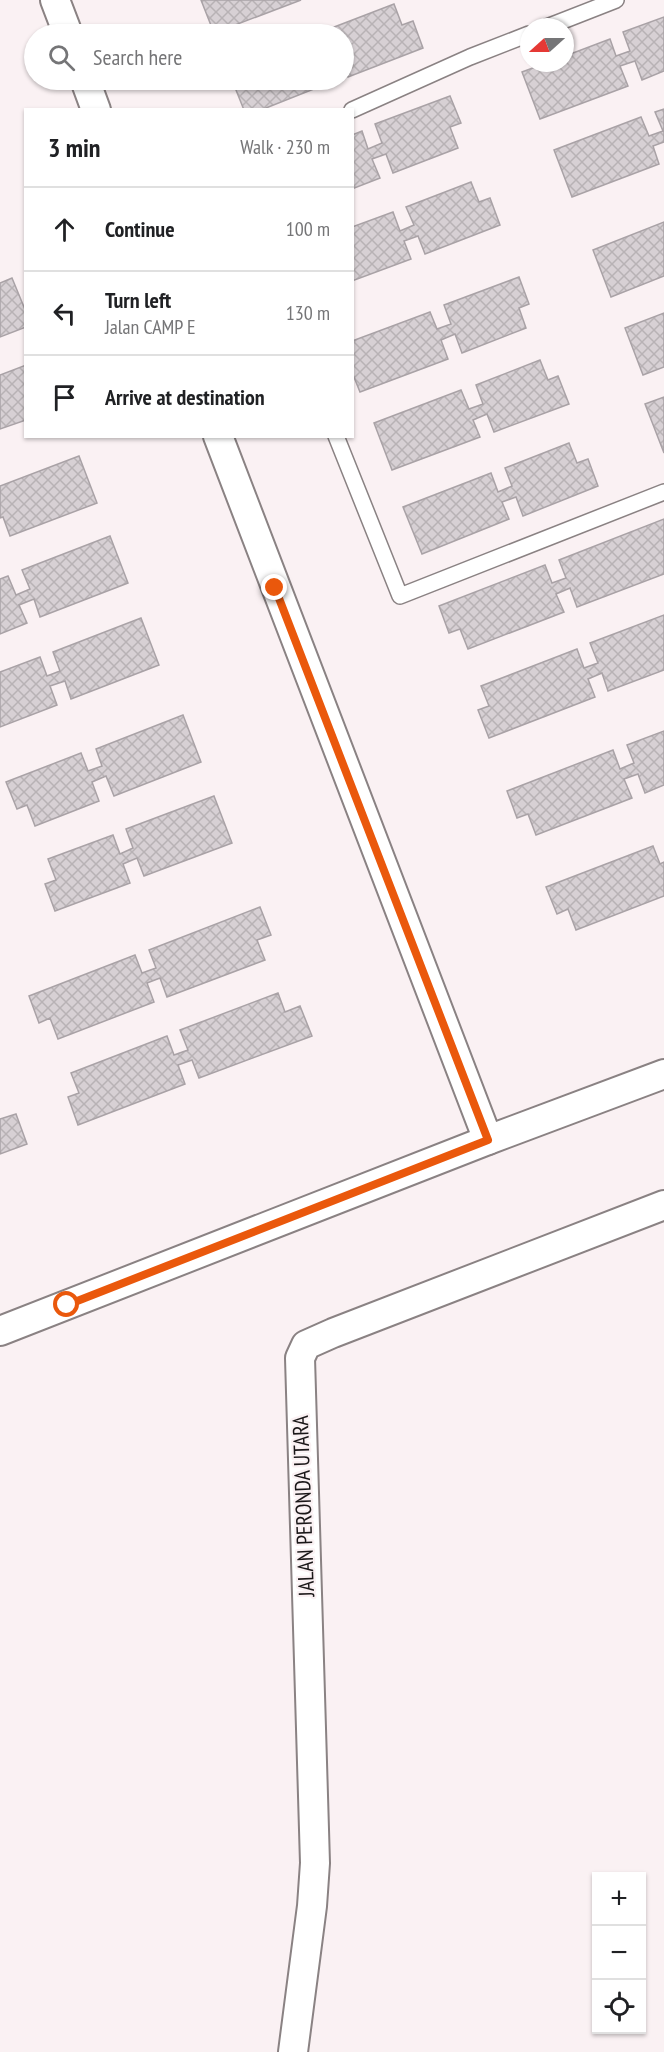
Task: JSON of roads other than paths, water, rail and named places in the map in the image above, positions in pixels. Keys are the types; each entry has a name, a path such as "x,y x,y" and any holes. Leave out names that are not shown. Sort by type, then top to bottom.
{"street":[{"path":"55,0 64,24"},
{"path":"89,90 95,108"},
{"path":"219,438 488,1140"},
{"path":"0,1331 488,1140 664,1074"},
{"name":"JALAN PERONDA UTARA","path":"293,2052 312,1906 315,1863 300,1358 306,1345 333,1333 664,1205"}],"lane":[{"path":"570,18 616,0"},
{"path":"354,109 470,57 520,38"},
{"path":"337,438 400,596 664,492"}]}
